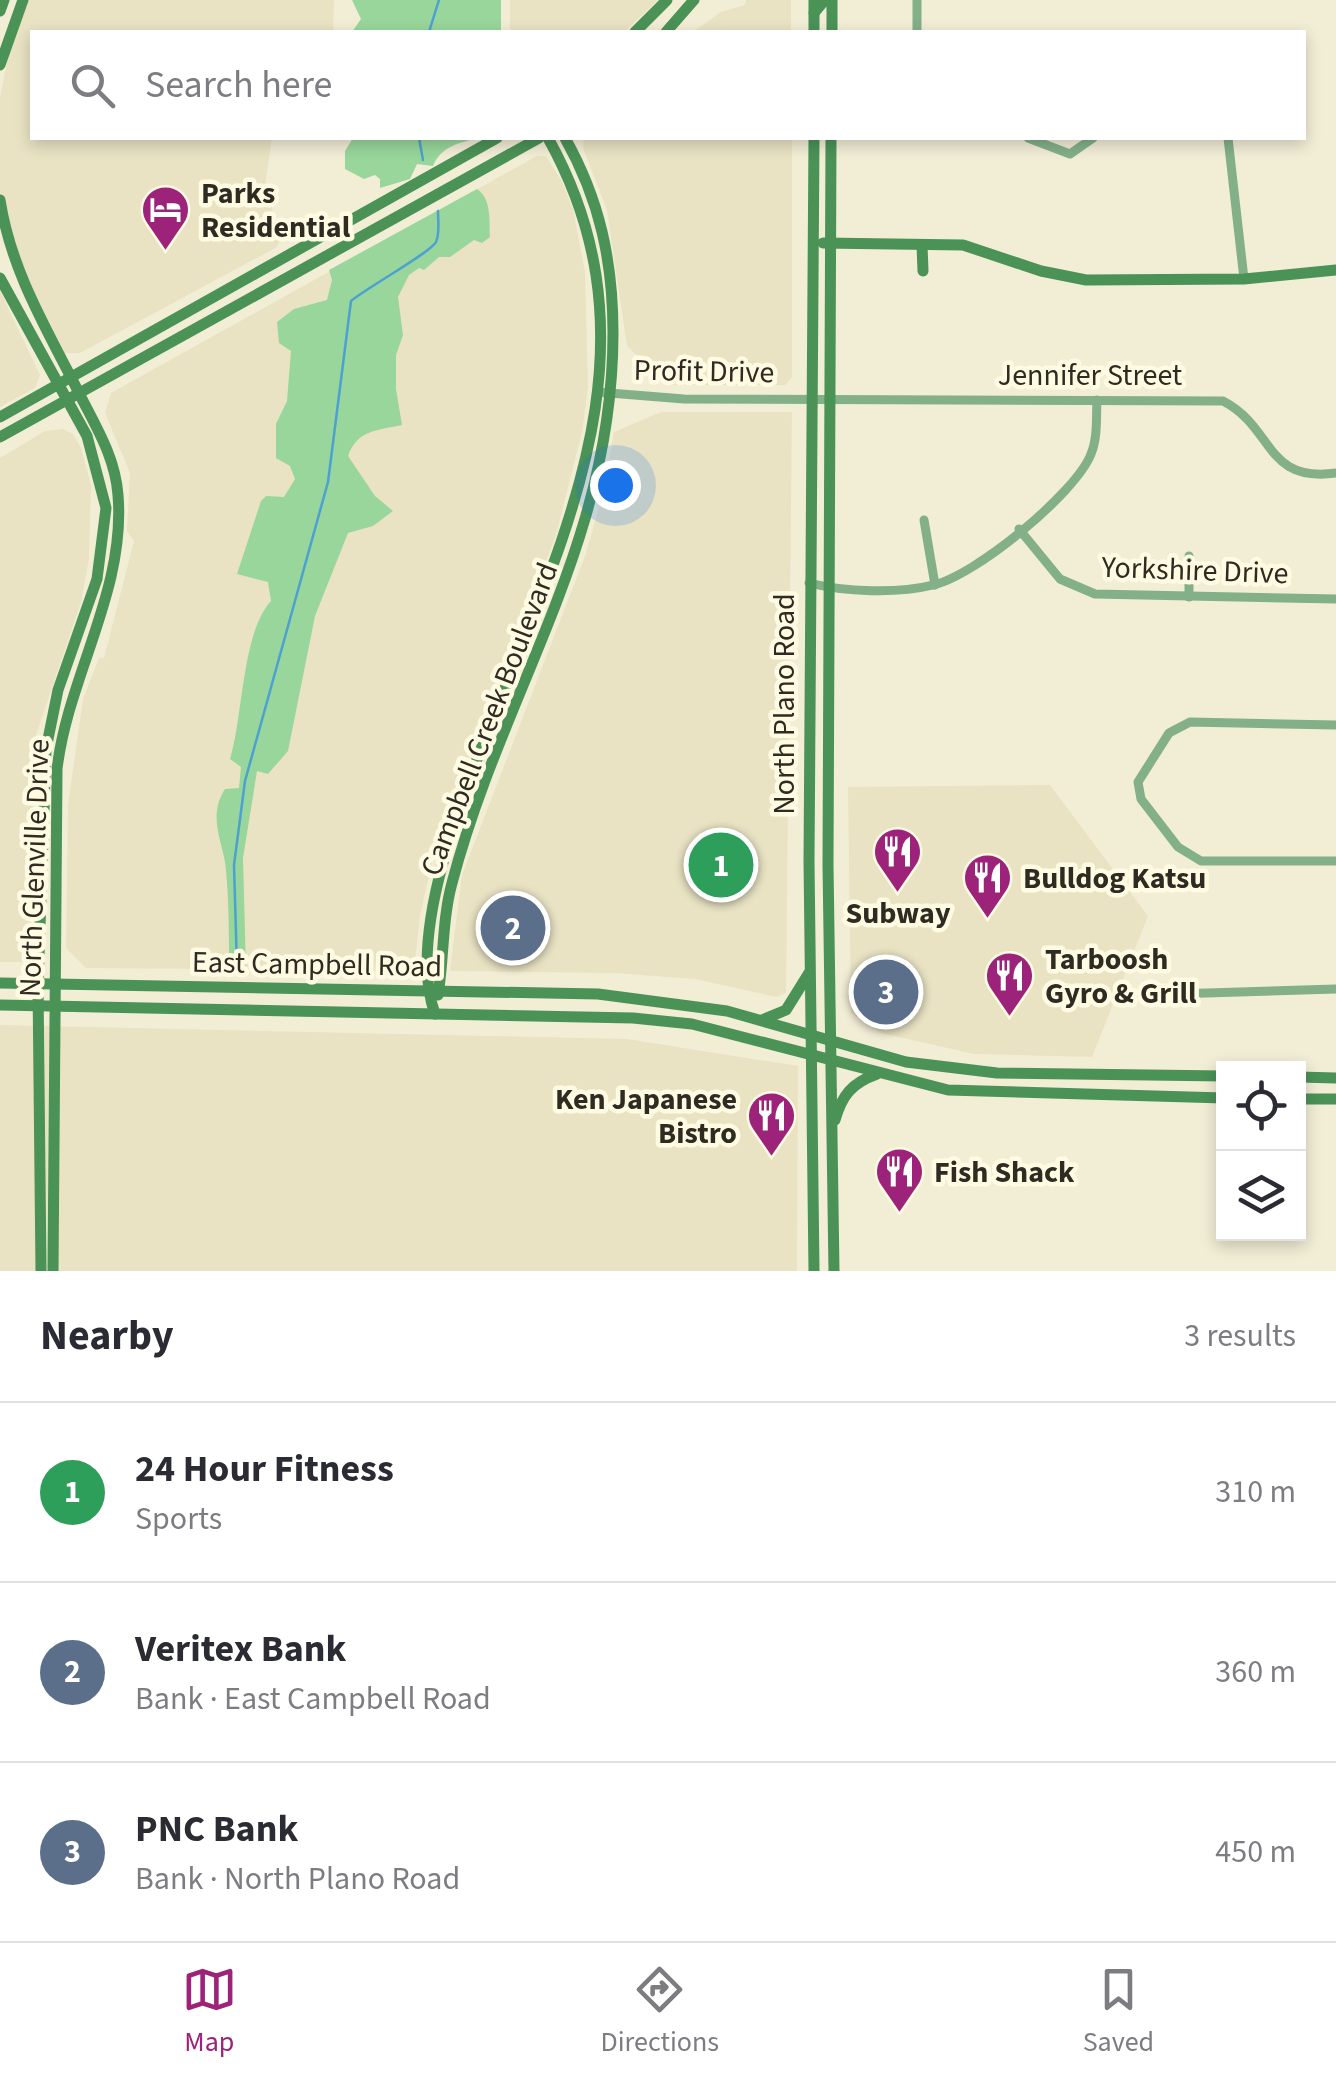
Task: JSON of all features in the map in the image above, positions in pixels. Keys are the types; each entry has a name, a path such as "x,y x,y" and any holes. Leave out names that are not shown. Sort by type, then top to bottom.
{"main road":[{"path":"0,11 4,0"},
{"path":"0,65 23,0"},
{"path":"637,30 667,0"},
{"path":"668,30 694,0"},
{"path":"814,6 834,0 832,30"},
{"path":"0,417 493,140"},
{"path":"0,438 535,140"},
{"name":"Campbell Creek Boulevard","path":"433,990 444,920 464,843 577,503 597,392 595,256 583,209 549,140"},
{"name":"Campbell Creek Boulevard","path":"434,1014 436,896 449,837 591,507 611,394 608,254 595,202 565,140"},
{"name":"North Plano Road","path":"814,140 809,861 814,1271"},
{"name":"North Plano Road","path":"831,140 828,866 834,1271"},
{"name":"North Glenville Drive","path":"0,200 17,272 110,458 118,516 103,612 72,693 60,746 53,1271"},
{"path":"814,245 830,242 973,247 1068,278 1244,280 1336,270"},
{"path":"922,245 923,271"},
{"path":"595,256 608,254"},
{"name":"North Glenville Drive","path":"0,278 94,455 106,508 97,579 58,690 46,750 38,984 41,1271"},
{"path":"577,503 591,507"},
{"path":"449,837 464,843"},
{"path":"809,861 828,866"},
{"path":"762,1020 786,1010 812,970"},
{"name":"East Campbell Road","path":"0,984 598,994 700,1005 906,1062 1044,1074 1216,1076"},
{"name":"East Campbell Road","path":"0,1006 55,1004 632,1018 692,1024 948,1090 1216,1098"},
{"path":"832,1134 846,1093 862,1079 878,1074"},
{"path":"1043,1095 1044,1074"},
{"path":"1174,1076 1174,1097"},
{"path":"1306,1078 1336,1078"},
{"path":"1306,1098 1336,1099"},
{"path":"39,1148 54,1142"}],"street":[{"path":"917,0 917,30"},
{"path":"1033,140 1070,154 1090,140"},
{"path":"1228,140 1244,280"},
{"name":"Profit Drive","path":"597,392 684,399 810,398"},
{"name":"Jennifer Street","path":"810,398 1224,401 1244,412 1287,469 1304,474 1336,473"},
{"path":"810,583 828,587 935,585 972,568 1078,480 1095,442 1097,400"},
{"path":"924,520 935,585"},
{"name":"Yorkshire Drive","path":"1019,529 1050,569 1068,584 1095,594 1336,599"},
{"path":"1189,556 1189,597"},
{"path":"1336,725 1190,722 1170,733 1138,782 1141,799 1178,848 1201,861 1336,861"},
{"path":"1141,995 1336,989"}],"shaded area":[{"path":"28,0 334,0 333,30 30,30 30,140 272,140 265,185 281,238 277,247 80,353 64,353 31,290 0,201 0,97 12,39"},
{"path":"510,0 658,0 626,30 510,30"},
{"path":"746,0 791,0 791,30 696,30 721,12 745,5"},
{"path":"584,140 792,140 792,377 785,385 667,385 627,346 607,210 583,148"},
{"path":"537,156 546,156 573,209 585,272 588,387 582,432 556,535 435,848 420,916 414,971 86,968 66,948 68,805 83,699 99,658 104,658 134,541 127,531 130,473 105,413 111,393"},
{"path":"0,291 40,375 35,388 0,407"},
{"path":"661,412 792,412 786,993 776,997 695,979 614,973 450,971 462,875 585,556 603,494 614,432"},
{"path":"63,429 73,434 81,448 91,485 89,558 81,602 36,735 30,962 0,962 0,458 45,431"},
{"path":"1050,785 1148,916 1092,1057 974,1054 881,1033 851,1013 848,787"},
{"path":"0,1025 627,1039 798,1066 797,1271 0,1271"}],"green space":[{"path":"352,0 501,0 501,30 353,30 361,19"},
{"path":"352,140 471,140 446,150 433,166 417,164 410,179 380,188 380,179 375,175 364,179 345,169 345,151"},
{"path":"477,189 487,204 490,237 482,243 474,240 450,257 439,257 424,270 419,268 409,275 398,297 403,335 396,355 396,389 402,425 363,436 348,456 375,496 393,511 373,526 348,533 315,616 288,751 268,774 257,771 243,858 246,970 229,967 227,883 217,810 225,789 239,788 241,767 230,759 254,633 271,601 268,582 237,574 261,501 266,496 284,497 295,479 290,466 276,458 276,424 287,401 291,351 279,343 277,322 294,309 327,300 332,280 329,270"}],"waterway":[{"path":"430,30 439,0"},
{"path":"419,140 423,160"},
{"path":"237,968 234,865 245,781 328,482 351,301 436,242 438,211"}],"place":[{"name":"Parks Residential","path":"166,252"},
{"name":"24 Hour Fitness","path":"721,865"},
{"name":"Subway","path":"898,894"},
{"name":"Bulldog Katsu","path":"988,920"},
{"name":"Veritex Bank","path":"513,928"},
{"name":"PNC Bank","path":"886,992"},
{"name":"Tarboosh Gyro & Grill","path":"1010,1018"},
{"name":"Ken Japanese Bistro","path":"772,1158"},
{"name":"Fish Shack","path":"899,1214"}]}
